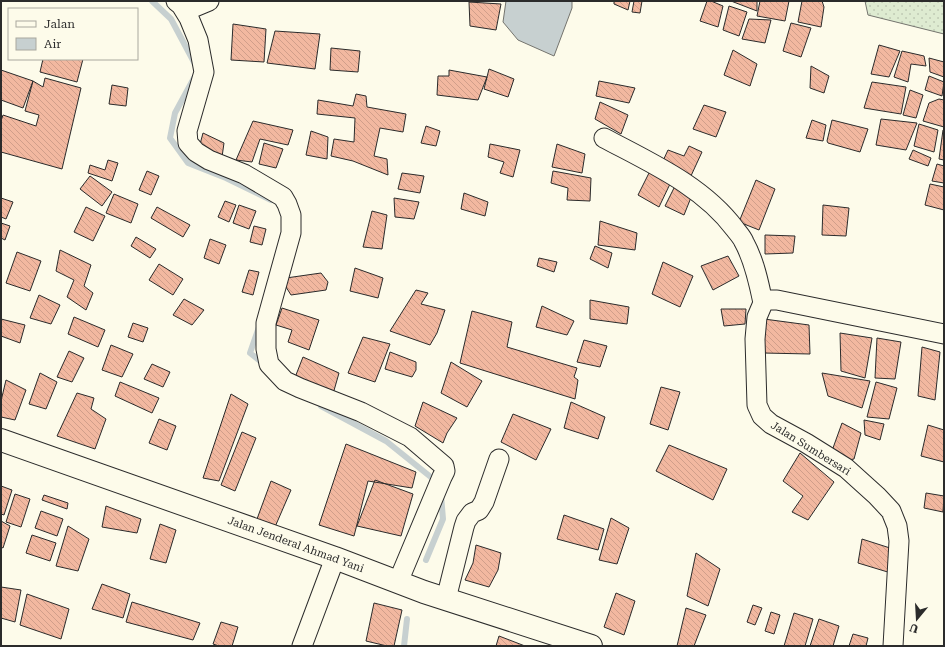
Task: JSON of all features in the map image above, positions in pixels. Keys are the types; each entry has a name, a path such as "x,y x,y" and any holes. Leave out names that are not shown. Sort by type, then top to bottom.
{"main road":[{"name":"Jalan Jenderal Ahmad Yani","path":"1,440 335,558 445,598 556,641 591,646"}],"street":[{"path":"209,1 180,6 189,18 198,40 204,72 187,131 188,143 196,152 209,160 244,174 283,197 291,215 291,233 266,323 266,349 269,364 285,380 300,388 361,412 410,437 444,466 445,471 400,582"},
{"path":"604,138 655,165 715,205 744,241 760,286 764,303 768,300 777,300 944,334"},
{"name":"Jalan Sumbersari","path":"764,303 757,318 756,339 757,405 762,416 771,424 806,443 846,468 891,511 897,526 899,541 893,646"},
{"path":"445,598 466,521 484,502 499,459"},
{"path":"302,646 335,558"}],"green space":[{"path":"865,1 944,1 944,34 868,15"}],"water":[{"path":"506,1 572,1 572,8 554,56 518,40 503,22"}],"building":[{"path":"614,1 630,1 628,10 614,4"},
{"path":"634,1 642,1 640,13 632,12"},
{"path":"707,1 723,6 718,27 700,21"},
{"path":"731,1 757,1 757,11"},
{"path":"760,1 789,1 785,21 757,16"},
{"path":"802,1 822,1 824,7 821,27 798,22"},
{"path":"469,2 501,4 496,30 470,26"},
{"path":"729,6 747,12 739,36 723,30"},
{"path":"749,19 771,20 765,43 742,39"},
{"path":"791,23 811,28 801,57 783,51"},
{"path":"233,24 266,29 264,62 231,60"},
{"path":"275,31 320,34 315,69 267,63"},
{"path":"879,45 900,51 889,77 871,74"},
{"path":"331,48 360,51 358,72 330,70"},
{"path":"733,50 757,64 750,86 724,75"},
{"path":"902,51 924,56 926,66 911,64 908,82 894,77"},
{"path":"929,58 944,62 944,77 930,72"},
{"path":"43,60 83,60 77,82 40,72"},
{"path":"811,66 829,76 824,93 810,88"},
{"path":"489,69 514,79 508,97 484,89"},
{"path":"1,70 33,81 23,108 1,100"},
{"path":"449,70 487,77 478,100 437,95 438,76 449,76"},
{"path":"929,76 944,82 942,96 925,90"},
{"path":"45,78 81,88 62,169 1,152 1,121 3,115 36,126 39,115 25,111 33,81 43,87"},
{"path":"599,81 635,88 629,103 596,96"},
{"path":"872,82 906,87 901,114 864,108"},
{"path":"112,85 128,88 126,106 109,104"},
{"path":"910,90 923,95 916,118 903,115"},
{"path":"356,94 366,96 367,107 406,114 403,132 380,128 374,156 387,159 388,175 353,161 331,156 334,139 354,142 355,118 317,114 318,100 353,106"},
{"path":"939,99 944,100 944,127 923,121 929,103"},
{"path":"600,102 628,115 621,134 595,119"},
{"path":"704,105 726,112 716,137 693,129"},
{"path":"881,119 917,123 906,150 876,145"},
{"path":"812,120 826,125 823,141 806,138"},
{"path":"832,120 868,129 860,152 828,143 827,141"},
{"path":"253,121 293,130 288,145 260,139 252,162 236,160"},
{"path":"919,124 938,130 934,152 914,146"},
{"path":"426,126 440,131 436,146 421,143"},
{"path":"944,130 944,160 939,159"},
{"path":"311,131 328,137 327,159 306,155"},
{"path":"203,133 224,143 222,157 199,148"},
{"path":"264,143 283,149 276,168 259,164"},
{"path":"490,144 520,150 513,177 500,173 504,162 488,157"},
{"path":"557,144 585,154 582,173 552,167"},
{"path":"689,146 702,152 690,178 662,163 668,150 684,156"},
{"path":"913,150 931,158 928,166 909,159"},
{"path":"108,160 118,163 112,181 88,173 90,165 105,170"},
{"path":"937,164 944,166 944,183 932,181"},
{"path":"147,171 159,176 151,195 139,190"},
{"path":"553,171 591,178 590,201 567,200 568,188 551,183"},
{"path":"650,171 670,184 659,207 638,195"},
{"path":"402,173 424,176 420,193 398,189"},
{"path":"90,176 112,192 102,206 80,189"},
{"path":"756,180 775,189 759,230 739,222"},
{"path":"930,184 944,187 944,210 925,205"},
{"path":"675,186 692,195 684,215 665,206"},
{"path":"464,193 488,202 485,216 461,209"},
{"path":"114,194 138,204 131,223 106,213"},
{"path":"1,198 13,202 6,219 1,217"},
{"path":"394,198 419,202 414,219 395,217"},
{"path":"225,201 236,205 229,222 218,217"},
{"path":"239,205 256,211 249,229 233,223"},
{"path":"823,205 849,208 846,236 822,235"},
{"path":"86,207 105,216 93,241 74,232"},
{"path":"157,207 190,225 183,237 151,218"},
{"path":"372,211 387,215 382,249 363,247"},
{"path":"600,221 637,233 635,250 598,245"},
{"path":"1,223 10,226 5,240 1,238"},
{"path":"254,226 266,229 262,245 250,242"},
{"path":"765,235 795,236 793,253 765,254"},
{"path":"136,237 156,249 150,258 131,246"},
{"path":"210,239 226,245 219,264 204,258"},
{"path":"595,246 612,253 608,268 590,259"},
{"path":"60,250 91,265 84,286 93,293 86,310 67,297 74,280 56,271"},
{"path":"17,252 41,261 30,291 6,283"},
{"path":"728,256 739,276 713,290 701,266"},
{"path":"539,258 557,262 554,272 537,266"},
{"path":"663,262 693,276 680,307 652,294"},
{"path":"159,264 183,279 173,295 149,280"},
{"path":"355,268 383,278 378,298 350,291"},
{"path":"249,270 259,272 253,295 242,292"},
{"path":"321,273 328,282 326,290 291,295 286,287 286,278"},
{"path":"416,290 428,293 421,304 445,310 437,333 430,345 390,331"},
{"path":"39,295 60,305 51,324 30,318"},
{"path":"184,299 204,310 192,325 173,315"},
{"path":"590,300 629,307 627,324 590,319"},
{"path":"542,306 574,321 567,335 536,327"},
{"path":"282,308 319,320 309,350 288,342 292,330 276,325"},
{"path":"721,309 746,309 745,324 724,326"},
{"path":"472,311 512,322 507,347 577,368 574,377 578,380 575,399 460,363"},
{"path":"74,317 105,330 98,347 68,334"},
{"path":"1,319 25,325 20,343 1,336"},
{"path":"764,319 809,325 810,354 763,353"},
{"path":"133,323 148,328 143,342 128,337"},
{"path":"840,333 872,338 865,378 841,371"},
{"path":"363,337 390,344 375,382 348,373"},
{"path":"877,338 901,342 895,379 875,378"},
{"path":"584,340 607,346 600,367 577,362"},
{"path":"111,345 133,354 122,377 102,370"},
{"path":"922,347 940,352 935,400 918,396"},
{"path":"69,351 84,358 72,382 57,377"},
{"path":"390,352 416,362 416,370 412,377 385,369"},
{"path":"303,357 339,373 333,394 294,380"},
{"path":"451,362 482,381 467,407 441,393"},
{"path":"152,364 170,372 163,387 144,379"},
{"path":"40,373 57,382 46,409 29,404"},
{"path":"822,373 870,381 862,408 828,396"},
{"path":"6,380 26,390 15,420 1,417 1,401"},
{"path":"120,382 159,398 152,413 115,396"},
{"path":"876,382 897,388 889,419 867,417"},
{"path":"661,387 680,392 668,430 650,424"},
{"path":"77,393 94,398 91,409 106,419 95,449 57,436"},
{"path":"231,394 248,404 219,481 203,478"},
{"path":"423,402 457,418 447,433 443,443 415,426"},
{"path":"571,402 605,417 598,439 564,428"},
{"path":"513,414 551,429 536,460 501,442"},
{"path":"159,419 176,426 167,450 149,443"},
{"path":"864,420 884,424 880,440 865,435"},
{"path":"842,423 861,433 854,459 843,461 833,448"},
{"path":"928,425 944,430 944,462 921,456"},
{"path":"242,432 256,438 235,491 221,485"},
{"path":"346,444 416,472 412,488 368,481 354,536 319,525"},
{"path":"669,445 727,469 713,500 656,471"},
{"path":"800,453 834,482 808,520 792,512 803,496 783,481"},
{"path":"375,480 413,494 401,536 357,526"},
{"path":"271,481 291,490 275,527 257,519"},
{"path":"1,486 12,490 4,515 1,514"},
{"path":"926,493 944,496 943,512 924,508"},
{"path":"15,494 30,499 21,527 6,522"},
{"path":"44,495 68,503 67,509 42,500"},
{"path":"106,506 141,519 137,533 102,527"},
{"path":"41,511 63,519 57,536 35,528"},
{"path":"564,515 604,529 598,550 557,539"},
{"path":"611,518 629,528 617,564 599,560"},
{"path":"1,521 10,526 3,548 1,547"},
{"path":"160,524 176,530 166,563 150,559"},
{"path":"68,526 89,539 78,571 56,566"},
{"path":"32,535 56,543 50,561 26,553"},
{"path":"862,539 890,548 891,573 858,563"},
{"path":"476,545 501,553 498,570 489,587 465,580 473,563"},
{"path":"696,553 720,569 708,606 687,596"},
{"path":"102,584 130,594 123,618 92,609"},
{"path":"1,587 21,590 15,622 1,618"},
{"path":"616,593 635,601 624,635 604,627"},
{"path":"27,594 69,609 61,639 20,625"},
{"path":"132,602 200,623 193,640 126,622"},
{"path":"374,603 402,610 394,646 387,646 366,641"},
{"path":"753,605 762,608 755,625 747,622"},
{"path":"686,608 706,615 694,646 677,646"},
{"path":"771,612 780,615 774,634 765,631"},
{"path":"794,613 813,619 805,646 784,646"},
{"path":"819,619 839,626 833,646 810,646"},
{"path":"221,622 238,627 232,646 219,646 213,644"},
{"path":"853,634 868,638 866,646 849,646"},
{"path":"499,636 525,646 496,646"}],"waterway":[{"path":"152,1 171,19 195,64"},
{"path":"194,78 175,113 170,138 188,163 226,178 271,200"},
{"path":"259,327 250,353 264,364"},
{"path":"321,406 386,441 437,482"},
{"path":"426,560 443,519 441,495"},
{"path":"404,646 407,619"}]}
